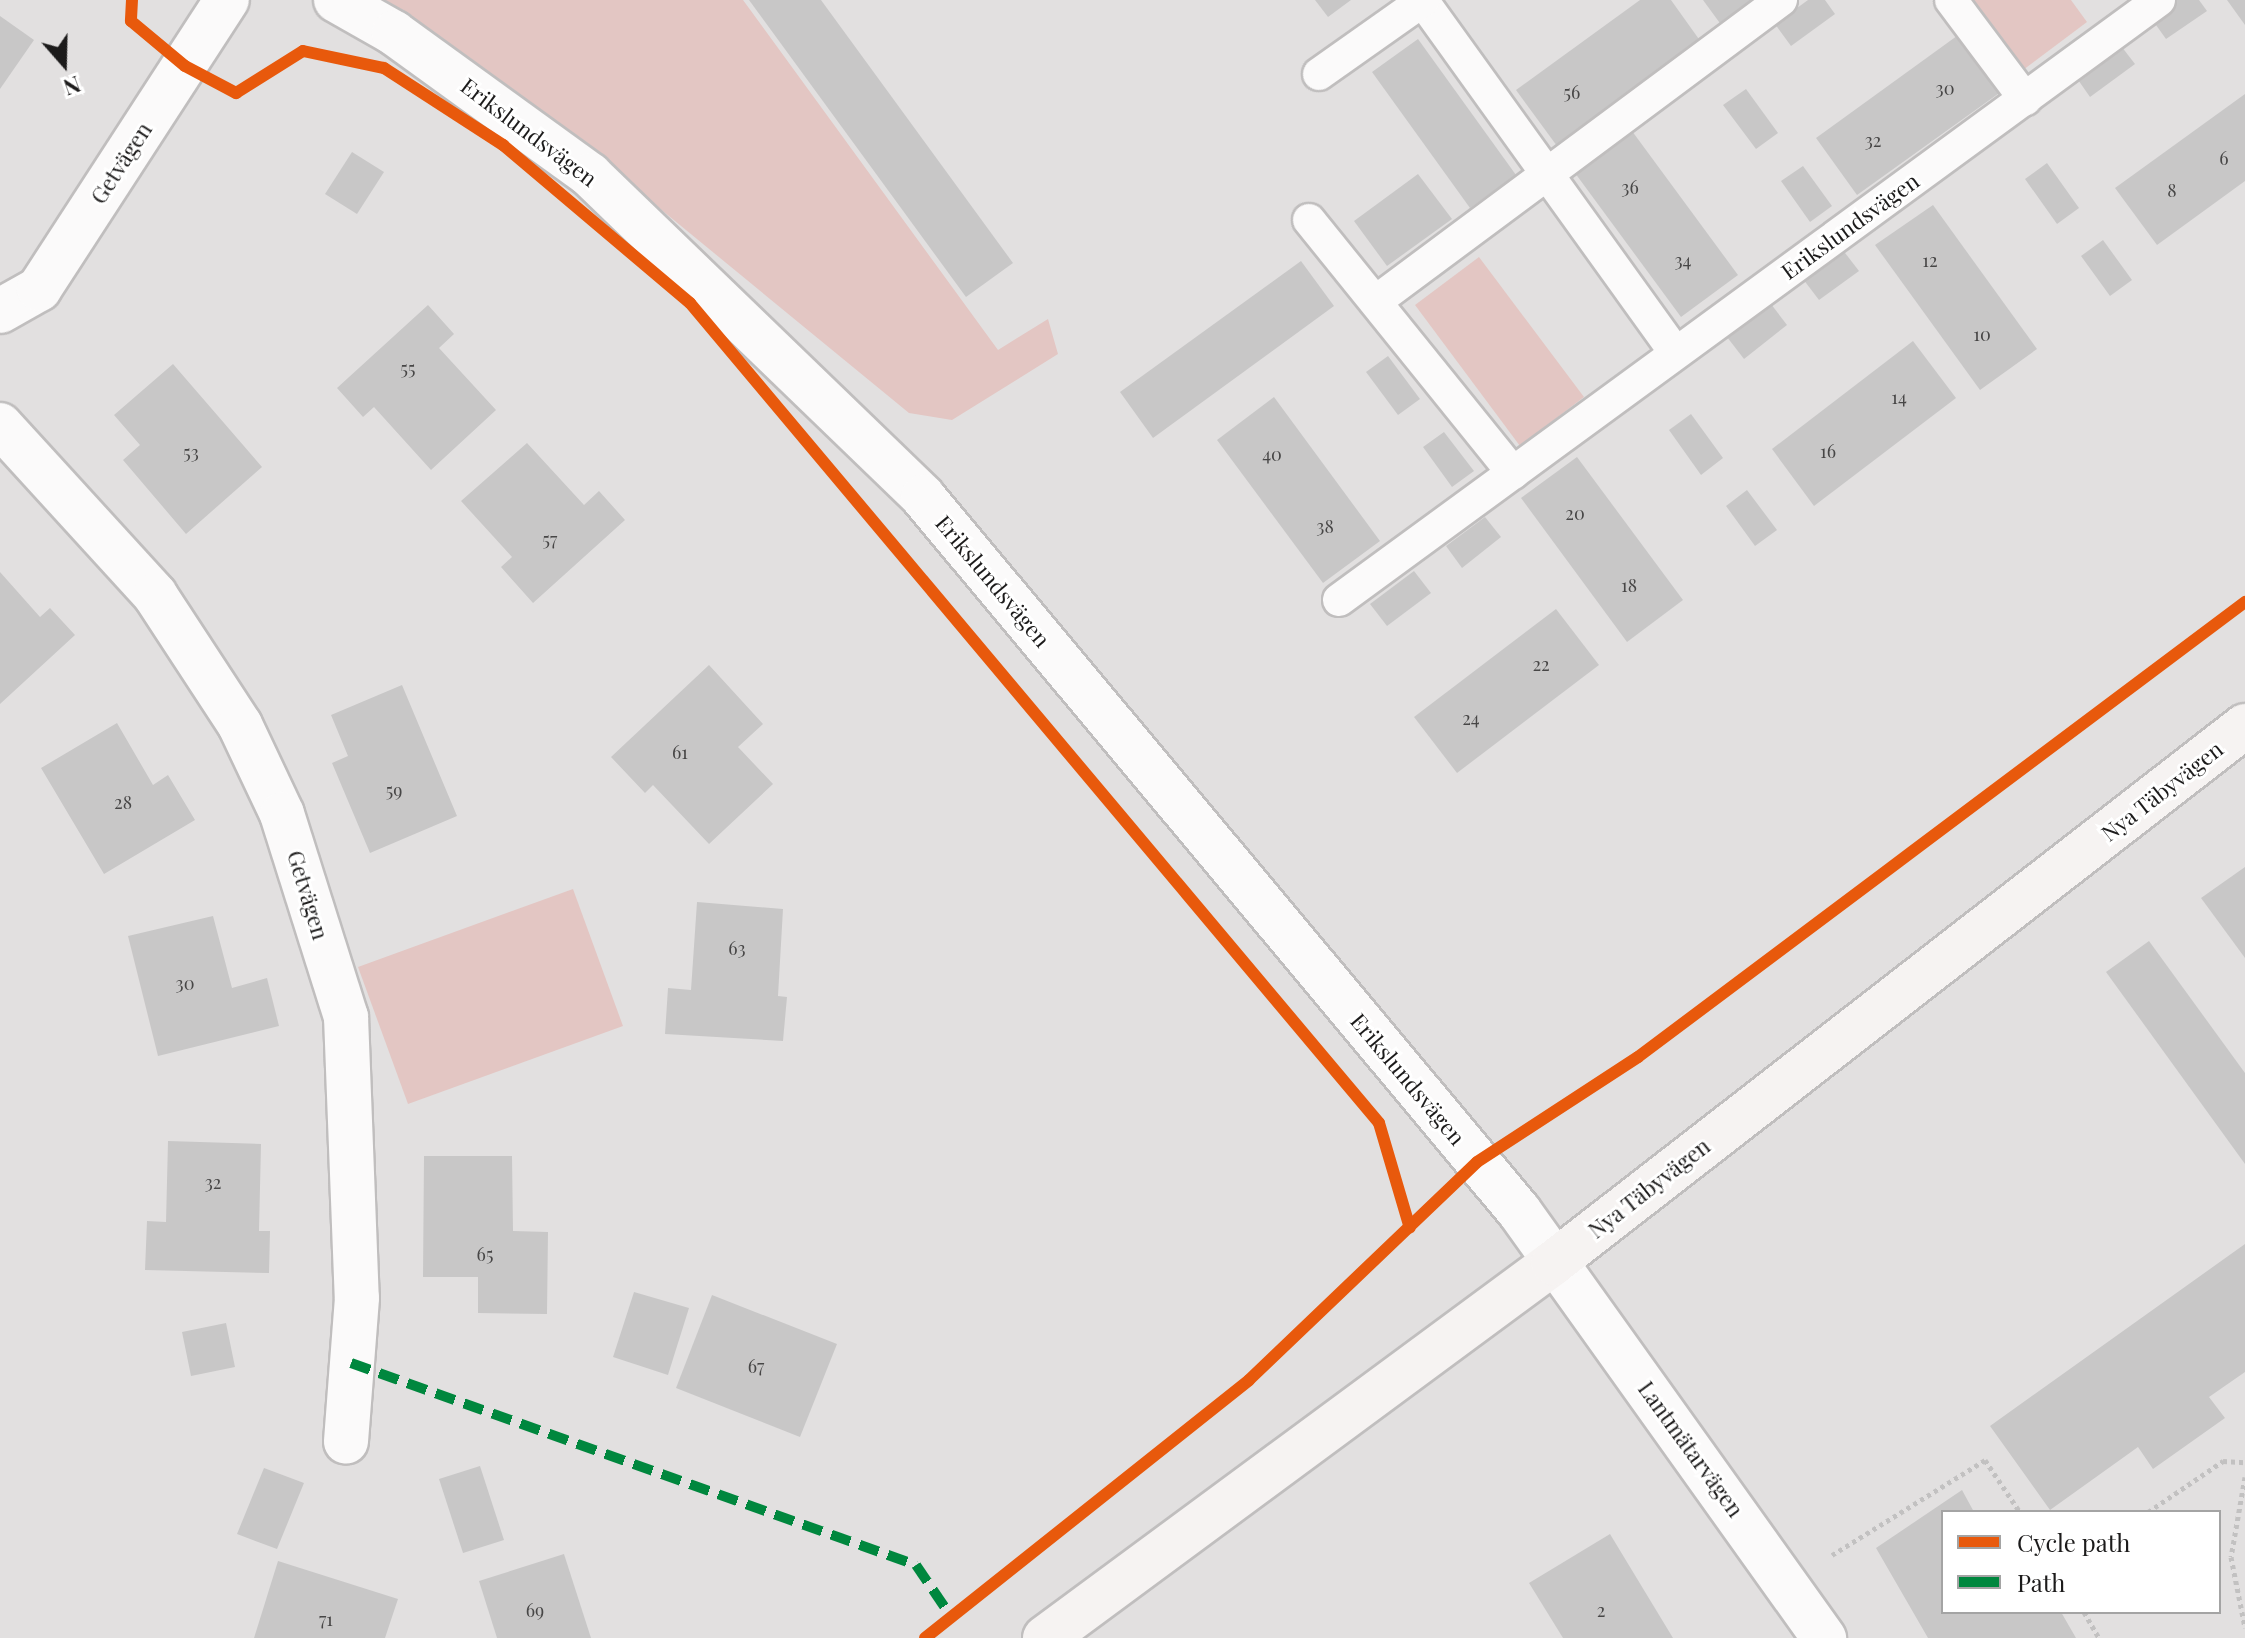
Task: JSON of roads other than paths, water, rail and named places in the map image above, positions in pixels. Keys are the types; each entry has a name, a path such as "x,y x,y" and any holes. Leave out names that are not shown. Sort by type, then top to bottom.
{"main road":[{"name":"Nya Täbyvägen","path":"1045,1638 1553,1263 2245,726"}],"street":[{"name":"Getvägen","path":"0,311 39,289 227,0"},
{"name":"Erikslundsvägen","path":"336,0 394,33 590,175 923,497 1519,1211 1553,1263"},
{"name":"Getvägen","path":"3,436 155,595 240,725 282,814 346,1017 357,1298 346,1442"},
{"name":"Lantmätarvägen","path":"1553,1263 1824,1638"}],"lane":[{"path":"1319,74 1423,0 1675,352"},
{"path":"1379,299 1544,173 1781,0"},
{"path":"1951,0 2025,99"},
{"name":"Erikslundsvägen","path":"1339,600 2159,0"},
{"path":"1309,220 1379,299 1513,473"}]}
